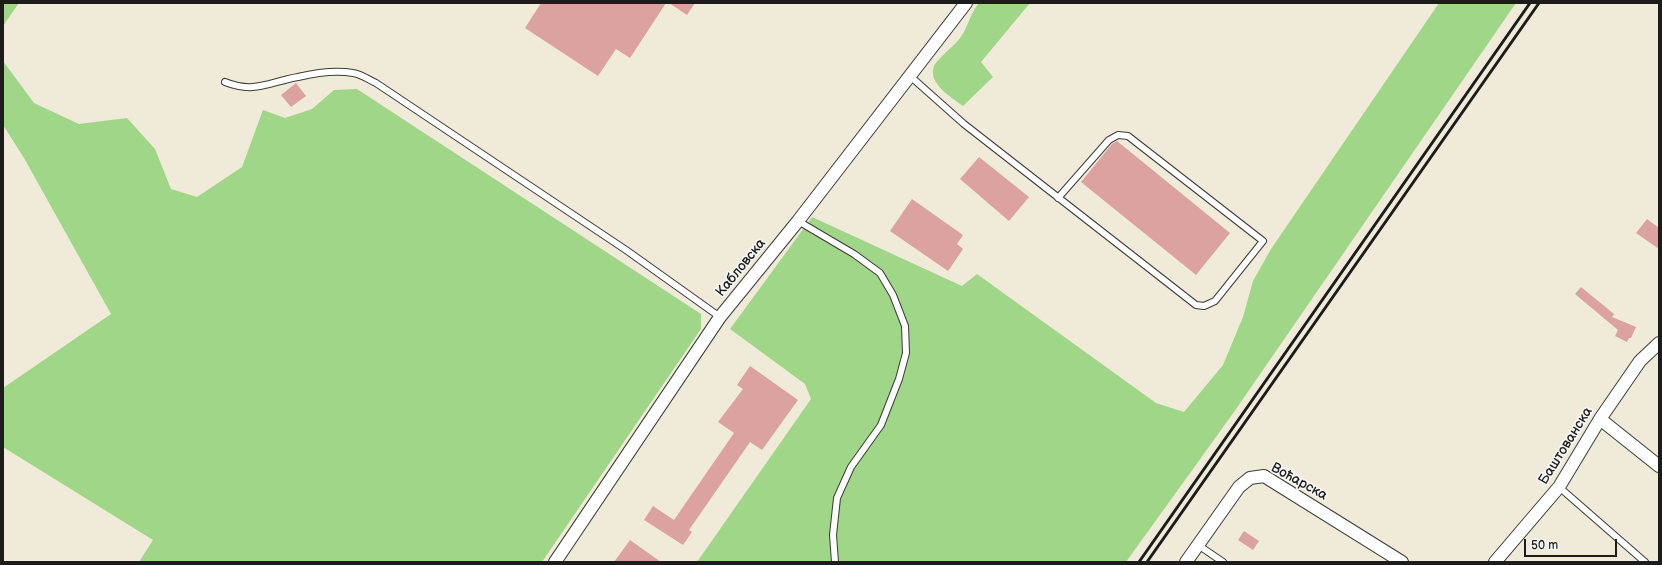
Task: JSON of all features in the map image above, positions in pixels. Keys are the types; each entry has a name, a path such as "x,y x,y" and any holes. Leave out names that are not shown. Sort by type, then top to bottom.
{"street":[{"name":"Кабловска","path":"555,562 720,317 798,221 966,3"},
{"name":"Баштованска","path":"1495,562 1558,487 1600,419 1640,361 1659,343"},
{"path":"1600,419 1659,466"},
{"name":"Воћарска","path":"1186,562 1239,488 1250,478 1264,476 1402,562"}],"lane":[{"path":"225,82 238,87 256,88 298,77 336,72 354,73 376,83 626,250 720,317"},
{"path":"910,76 964,124 1058,198 1196,305 1204,306 1215,301 1263,241 1128,136 1118,135 1110,140 1058,198"},
{"path":"798,221 854,254 880,273 893,294 905,326 906,353 899,379 881,425 851,467 837,498 833,535 835,562"},
{"path":"1558,487 1645,562"},
{"path":"1198,545 1223,562"}],"green space":[{"path":"3,3 19,3 3,26"},
{"path":"979,3 1030,3 981,62 993,77 963,106 937,84 933,72 936,63 963,34 973,11"},
{"path":"1439,3 1516,3 1234,412 1126,562 697,562 811,399 805,384 730,329 812,217 962,286 977,274 1156,403 1184,412 1223,365 1243,317 1253,281 1271,249"},
{"path":"3,61 34,103 79,124 127,118 155,149 171,189 197,197 242,167 263,110 285,118 312,109 334,90 357,89 701,314 701,329 542,562 139,562 153,540 3,447 3,388 111,314 24,158 3,125"}],"building":[{"path":"541,3 666,3 630,58 616,49 598,76 525,28"},
{"path":"669,3 695,3 687,15"},
{"path":"296,83 306,96 291,107 281,95"},
{"path":"1117,141 1230,233 1196,275 1081,182 1112,144"},
{"path":"979,157 1029,197 1009,221 960,179"},
{"path":"912,199 963,235 957,244 963,249 948,271 890,231"},
{"path":"1647,219 1659,228 1659,249 1636,233"},
{"path":"1581,287 1614,314 1612,317 1636,327 1631,338 1629,338 1627,342 1615,336 1618,330 1575,294"},
{"path":"750,366 798,400 762,450 750,442 689,530 692,532 683,545 644,520 653,506 674,520 734,433 718,422 743,389 737,385"},
{"path":"1244,531 1259,541 1253,550 1238,540"},
{"path":"630,540 661,562 614,562"}],"railway":[{"path":"1139,562 1530,3"},
{"path":"1147,562 1539,3"}]}
